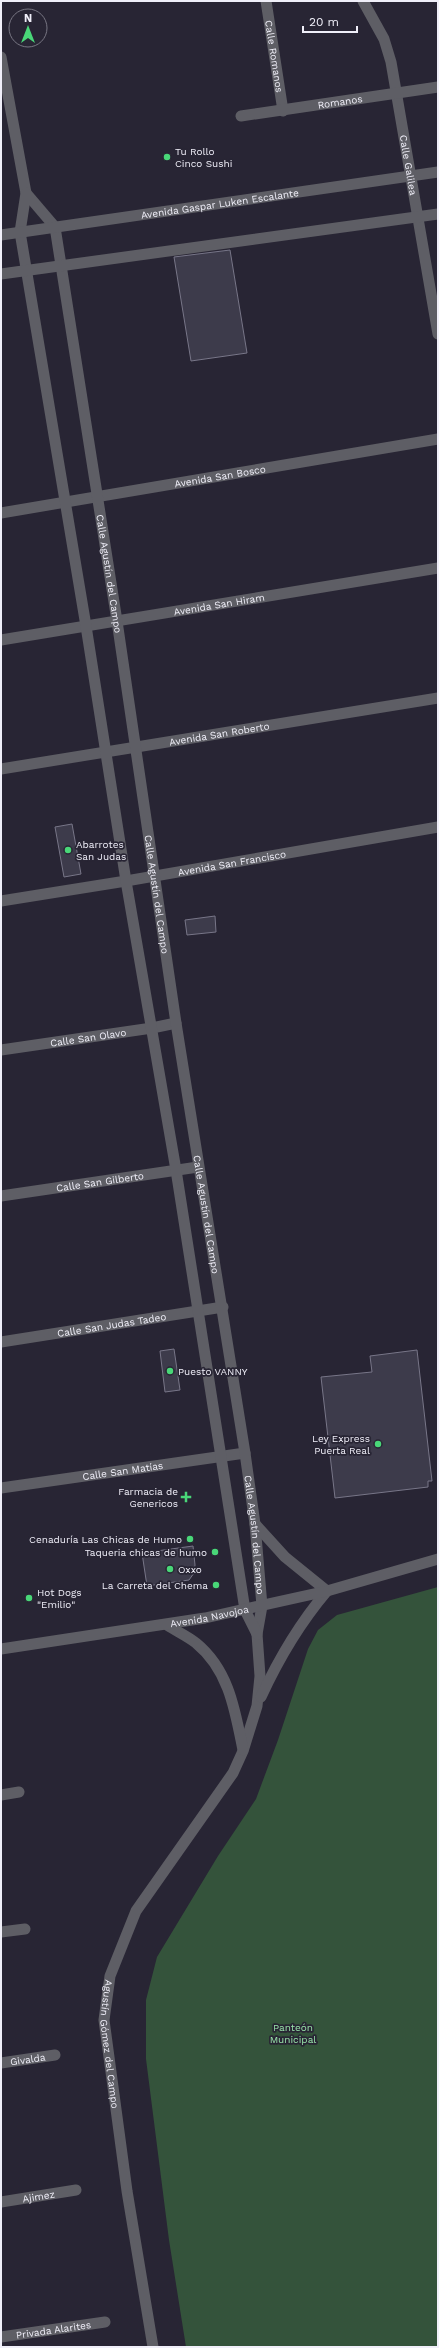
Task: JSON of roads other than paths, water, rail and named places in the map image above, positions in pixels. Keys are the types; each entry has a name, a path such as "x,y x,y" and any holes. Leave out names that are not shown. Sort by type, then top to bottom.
{"street":[{"name":"Calle Romanos","path":"266,1 283,111"},
{"name":"Calle Galilea","path":"363,1 384,40 397,93 409,174 418,216 438,334"},
{"name":"Calle Agustín del Campo","path":"1,56 26,193 20,232 66,502 126,881 176,1170 197,1312 246,1610"},
{"name":"Romanos","path":"241,116 438,87"},
{"name":"Avenida Gaspar Luken Escalante","path":"1,235 409,174 438,172"},
{"path":"26,193 55,227"},
{"path":"1,274 438,214"},
{"name":"Calle Agustín del Campo","path":"55,227 117,621 198,1167 246,1452 256,1524 262,1606"},
{"name":"Avenida San Bosco","path":"1,513 438,439"},
{"name":"Avenida San Hiram","path":"1,640 438,568"},
{"name":"Avenida San Roberto","path":"1,769 135,746 438,698"},
{"name":"Avenida San Francisco","path":"1,901 438,827"},
{"name":"Calle San Olavo","path":"1,1050 152,1028 176,1023"},
{"name":"Calle San Gilberto","path":"1,1196 198,1167"},
{"name":"Calle San Judas Tadeo","path":"1,1342 222,1307"},
{"name":"Calle San Matías","path":"1,1488 221,1457 246,1452"},
{"path":"256,1524 285,1557 327,1591 305,1617 286,1645 256,1706"},
{"name":"Avenida Navojoa","path":"1,1649 167,1625 246,1610 327,1591 438,1559"},
{"name":"Agustín Gómez del Campo","path":"152,2347 108,2063 104,2020 110,1976 136,1911 219,1796 243,1751 256,1706 260,1676 257,1634 262,1606"},
{"name":"Agustín Gómez del Campo","path":"246,1610 257,1634"},
{"path":"167,1625 196,1643 219,1668 233,1699 243,1751"},
{"path":"1,1795 19,1792"},
{"path":"1,1932 25,1929"},
{"name":"Givalda","path":"1,2063 55,2055"},
{"name":"Ajimez","path":"1,2202 76,2190"},
{"name":"Privada Alarites","path":"1,2337 105,2322"}],"place":[{"name":"Tu Rollo Cinco Sushi","path":"167,157"},
{"name":"Abarrotes San Judas","path":"68,850"},
{"name":"Puesto VANNY","path":"170,1371"},
{"name":"Ley Express Puerta Real","path":"378,1444"},
{"name":"Farmacia de Genericos","path":"186,1497"},
{"name":"Cenaduría Las Chicas de Humo","path":"190,1539"},
{"name":"Taqueria chicas de humo","path":"215,1552"},
{"name":"Oxxo","path":"170,1569"},
{"name":"La Carreta del Chema","path":"216,1585"},
{"name":"Hot Dogs \"Emilio\"","path":"29,1598"}],"park label":[{"name":"Panteón Municipal","path":"293,2032"}]}
